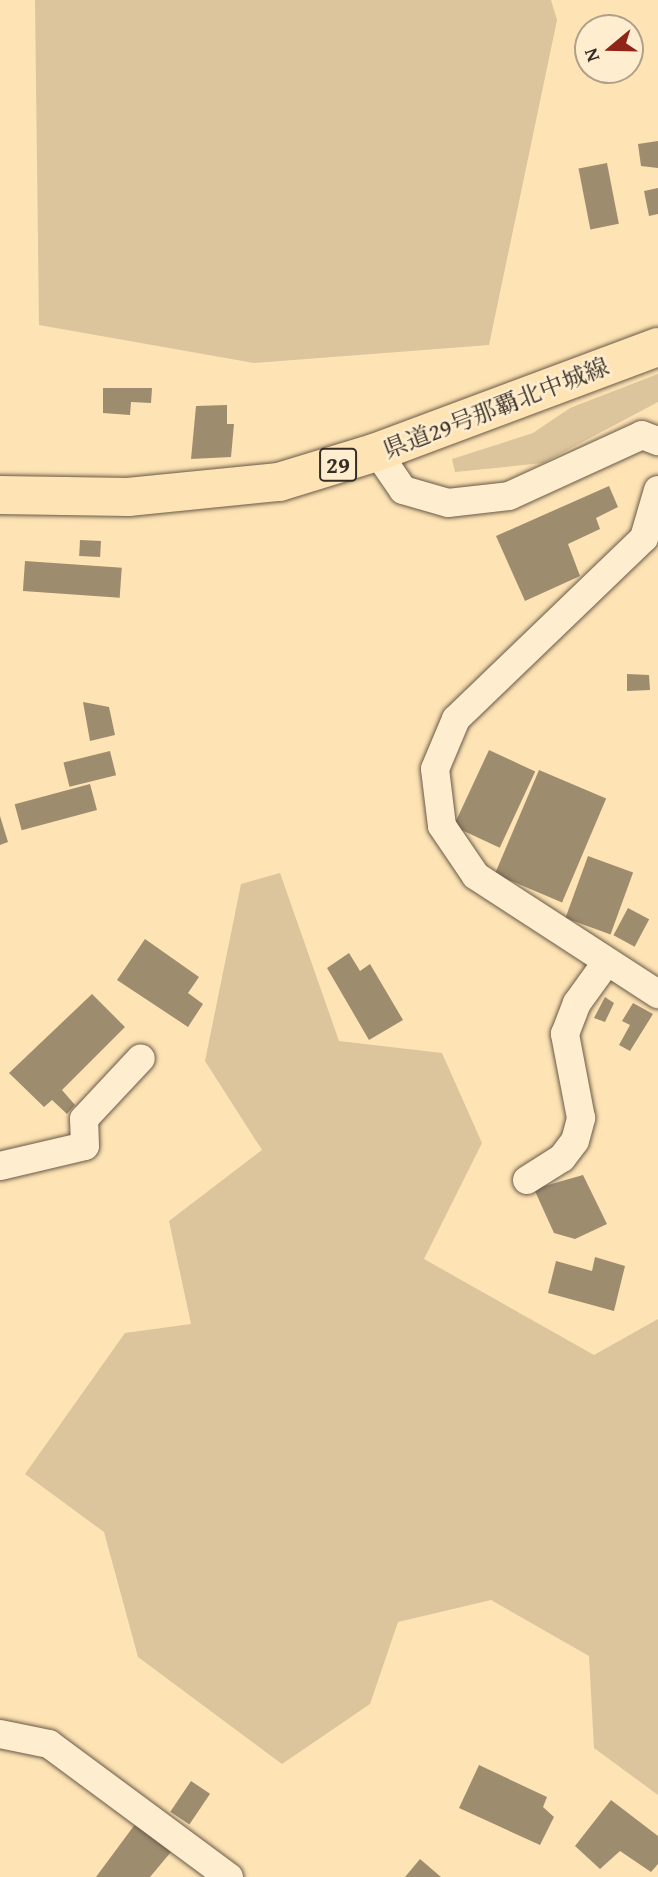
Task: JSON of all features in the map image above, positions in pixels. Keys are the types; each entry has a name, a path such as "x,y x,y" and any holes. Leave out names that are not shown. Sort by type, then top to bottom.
{"main road":[{"name":"県道29号那覇北中城線","path":"0,495 202,492 279,482 377,452 658,347"}],"street":[{"path":"377,452 403,489 448,503 509,496 642,435 658,441"},
{"path":"658,490 644,538 456,719 435,769 442,825 476,876 658,995"},
{"path":"527,1180 562,1158 575,1142 581,1118 565,1034 577,1003 606,963"},
{"path":"0,1166 85,1146 85,1119 141,1058"},
{"path":"0,1734 49,1744 229,1877"}],"shaded area":[{"path":"35,0 551,0 557,20 489,345 254,363 39,325"},
{"path":"658,374 658,402 543,463 455,472 452,459 533,433 570,408"},
{"path":"280,873 339,1041 442,1053 482,1143 424,1259 594,1355 658,1319 658,1795 594,1748 589,1656 491,1600 398,1622 370,1704 282,1764 138,1657 104,1532 25,1474 125,1333 191,1324 169,1221 262,1150 205,1061 241,884"}],"building":[{"path":"658,141 658,168 641,166 638,144"},
{"path":"607,163 619,224 590,229 579,169"},
{"path":"658,188 658,214 649,216 644,191"},
{"path":"103,388 152,388 151,403 131,402 130,415 103,413"},
{"path":"227,405 227,424 234,424 231,457 191,459 196,406"},
{"path":"609,486 618,507 596,518 600,529 568,544 580,576 525,601 496,536"},
{"path":"80,540 101,541 100,557 79,556"},
{"path":"25,561 122,568 120,598 23,591"},
{"path":"627,674 649,675 650,690 627,691"},
{"path":"83,702 109,707 115,735 90,741"},
{"path":"489,750 535,772 500,848 454,826"},
{"path":"110,751 116,775 69,787 63,763"},
{"path":"539,770 606,799 562,903 495,874"},
{"path":"90,784 97,810 22,830 15,804"},
{"path":"0,816 8,842 0,845"},
{"path":"588,856 633,872 611,934 565,918"},
{"path":"628,908 649,919 635,947 613,935"},
{"path":"145,939 199,977 188,993 203,1004 188,1027 117,980"},
{"path":"349,953 360,971 370,964 403,1020 369,1040 327,968"},
{"path":"92,994 125,1027 62,1090 75,1105 67,1114 52,1100 44,1107 9,1073"},
{"path":"605,997 614,1003 605,1022 594,1018"},
{"path":"633,1003 653,1014 630,1051 619,1045 630,1025 622,1021"},
{"path":"583,1175 607,1224 575,1239 554,1233 534,1189"},
{"path":"595,1257 625,1266 614,1311 548,1293 556,1261 592,1271"},
{"path":"479,1765 547,1797 543,1807 554,1817 540,1845 459,1808"},
{"path":"191,1781 210,1794 189,1825 170,1812"},
{"path":"611,1800 658,1836 658,1864 651,1872 620,1851 600,1869 575,1846"},
{"path":"136,1823 171,1852 150,1877 96,1877"},
{"path":"420,1859 441,1877 405,1877"}]}
